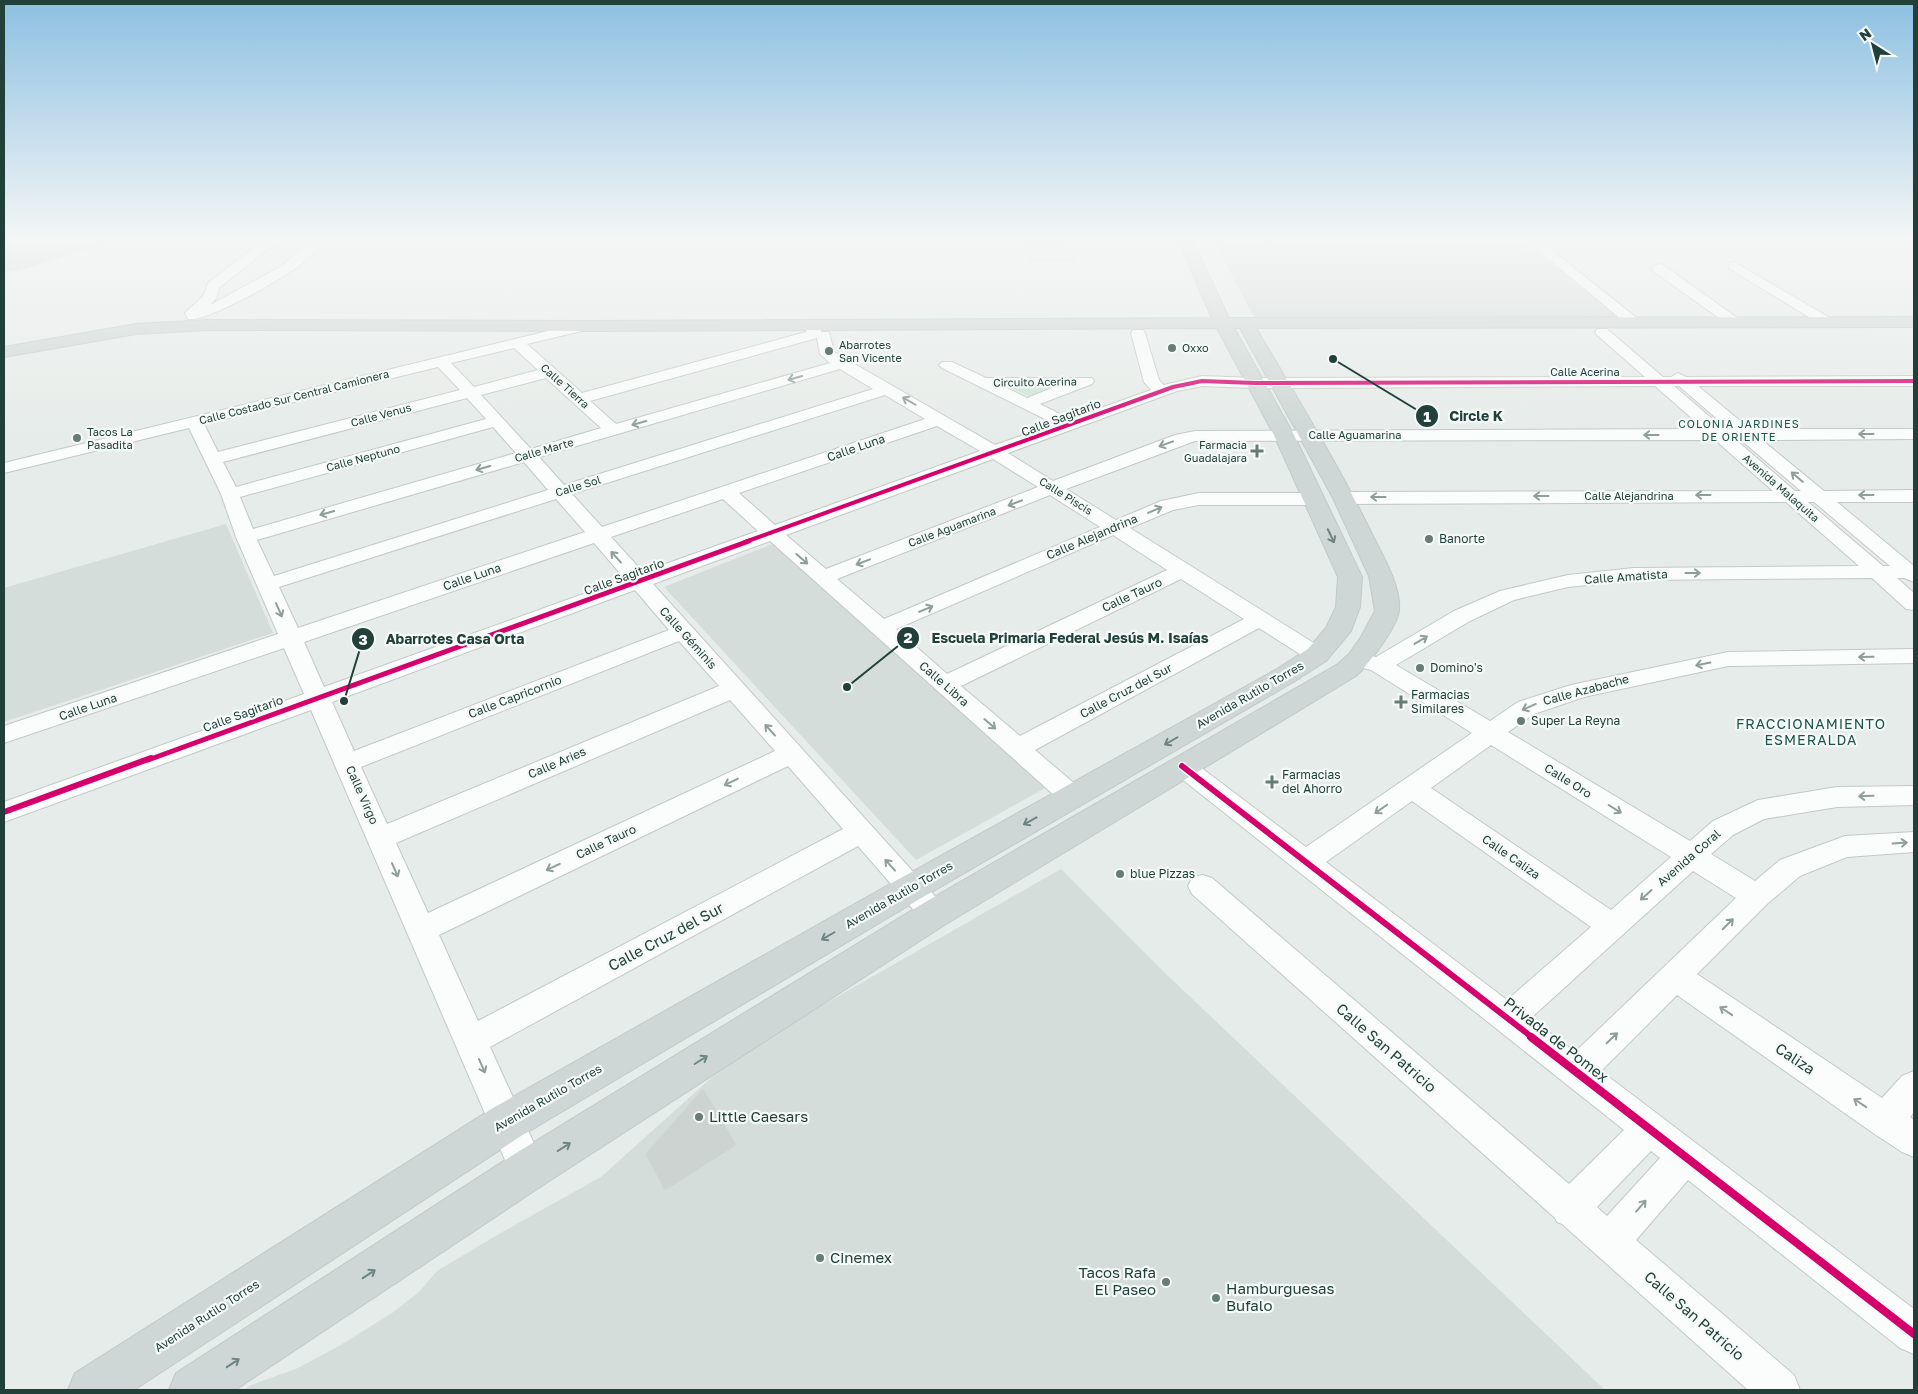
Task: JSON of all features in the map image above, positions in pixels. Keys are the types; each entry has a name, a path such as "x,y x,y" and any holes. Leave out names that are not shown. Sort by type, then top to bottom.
{"main road":[{"name":"Avenida Rutilo Torres","path":"193,1390 528,1170 934,914 1347,670 1369,662 1373,639 1386,611 1381,576 1329,498 1297,435 1223,305"},
{"name":"Avenida Rutilo Torres","path":"1229,305 1241,335"},
{"path":"4,352 92,335 187,321 346,325 585,326 613,330"},
{"path":"4,359 90,343 180,334 552,334 613,330 1241,335 1629,327 1734,322 1914,322"},
{"path":"287,333 330,330 346,325"},
{"path":"817,332 1185,332 1216,338 1241,335 1264,343 1306,332 1602,332 1629,327 1914,332"},
{"name":"Avenida Rutilo Torres","path":"91,1390 506,1122 910,888 1286,675 1317,655 1338,632 1348,607 1350,577 1329,498"}],"street":[{"path":"187,321 192,313 201,305"},
{"path":"187,321 218,305"},
{"name":"Avenida Malaquita","path":"1605,305 1683,382 1913,573"},
{"path":"1710,305 1734,322"},
{"path":"1799,305 1827,322"},
{"name":"Calle Costado Sur Central Camionera","path":"4,468 585,326"},
{"path":"579,399 817,332"},
{"name":"Calle Piscis","path":"817,332 827,354 842,364 888,389 1054,488 1317,655"},
{"path":"1138,332 1152,382 1162,391"},
{"name":"Avenida Malaquita","path":"1602,332 1914,604"},
{"name":"Calle Tierra","path":"517,343 613,430"},
{"name":"Calle Géminis","path":"441,361 497,421 526,456 934,914"},
{"name":"Calle Marte","path":"246,537 842,364"},
{"name":"Circuito Acerina","path":"947,366 1070,425"},
{"name":"Calle Venus","path":"212,459 550,372"},
{"name":"Circuito Acerina","path":"984,383 1087,375 1025,404"},
{"name":"Calle Sagitario","path":"4,812 996,453 1162,391 1202,381 1267,382"},
{"name":"Calle Acerina","path":"1267,382 1914,381"},
{"name":"Calle Sol","path":"268,584 888,389"},
{"name":"Calle Luna","path":"4,735 596,534 940,420"},
{"name":"Calle Neptuno","path":"230,494 497,421"},
{"name":"Calle Virgo","path":"194,422 230,494 246,537 528,1170"},
{"name":"Calle Aguamarina","path":"823,577 1181,439 1211,435 1914,434"},
{"name":"Calle Libra","path":"726,492 1073,797"},
{"name":"Calle Alejandrina","path":"881,628 1168,505 1199,499 1789,495 1914,496"},
{"name":"Calle Tauro","path":"945,684 1184,570"},
{"name":"Calle Amatista","path":"1369,662 1507,595 1568,581 1634,574 1913,573"},
{"name":"Calle Cruz del Sur","path":"1018,748 1260,619"},
{"name":"Calle Capricornio","path":"347,763 683,632"},
{"name":"Calle Azabache","path":"1306,862 1526,708 1579,690 1728,659 1914,656"},
{"name":"Calle Oro","path":"1369,662 1490,732 1757,896"},
{"name":"Calle Aries","path":"380,838 734,689"},
{"name":"Calle Tauro","path":"421,930 791,754"},
{"name":"Privada de Pomex","path":"1182,766 1914,1334"},
{"name":"Calle Caliza","path":"1411,787 1610,926"},
{"name":"Avenida Coral","path":"1508,1019 1610,926 1723,828 1758,810 1837,797 1914,795"},
{"name":"Calle Cruz del Sur","path":"471,1041 861,832"},
{"path":"1577,1072 1757,896 1790,868 1845,847 1914,842"},
{"name":"Calle San Patricio","path":"1202,886 1570,1210 1779,1390"},
{"name":"Caliza","path":"1676,977 1914,1140"},
{"path":"1885,1121 1914,1087"},
{"path":"1570,1210 1637,1141 1647,1126"},
{"path":"1609,1242 1686,1156"}],"shaded area":[{"path":"1248,305 1603,305 1620,319 1255,319"},
{"path":"226,524 273,633 4,722 4,588"},
{"path":"780,541 1047,787 916,860 664,587"},
{"path":"1061,869 1167,975 1605,1390 244,1390 251,1385 298,1368 339,1346 392,1313 419,1292 437,1271 601,1177 711,1078 777,1031"}],"green space":[{"path":"1062,384 1029,396 1005,386"}],"building":[{"name":"Little Caesars","path":"703,1089 736,1145 665,1190 646,1154"}],"cycle path":[{"path":"4,812 1173,387 1202,381 1255,383 1914,381"},
{"path":"1182,766 1914,1334"}],"place":[{"name":"Oxxo","path":"1172,348"},
{"name":"Abarrotes San Vicente","path":"829,351"},
{"name":"Circle K","path":"1333,359"},
{"name":"Tacos La Pasadita","path":"77,438"},
{"name":"Farmacia Guadalajara","path":"1257,451"},
{"name":"Banorte","path":"1429,539"},
{"name":"Domino's","path":"1420,668"},
{"name":"Escuela Primaria Federal Jesús M. Isaías","path":"847,687"},
{"name":"Abarrotes Casa Orta","path":"344,701"},
{"name":"Farmacias Similares","path":"1401,702"},
{"name":"Super La Reyna","path":"1521,721"},
{"name":"Farmacias del Ahorro","path":"1272,782"},
{"name":"blue Pizzas","path":"1120,874"},
{"name":"Little Caesars","path":"699,1117"},
{"name":"Cinemex","path":"820,1258"},
{"name":"Tacos Rafa El Paseo","path":"1166,1282"},
{"name":"Hamburguesas Bufalo","path":"1216,1298"}],"district":[{"name":"COLONIA JARDINES DE ORIENTE","path":"1739,430"},
{"name":"FRACCIONAMIENTO ESMERALDA","path":"1811,732"}]}
